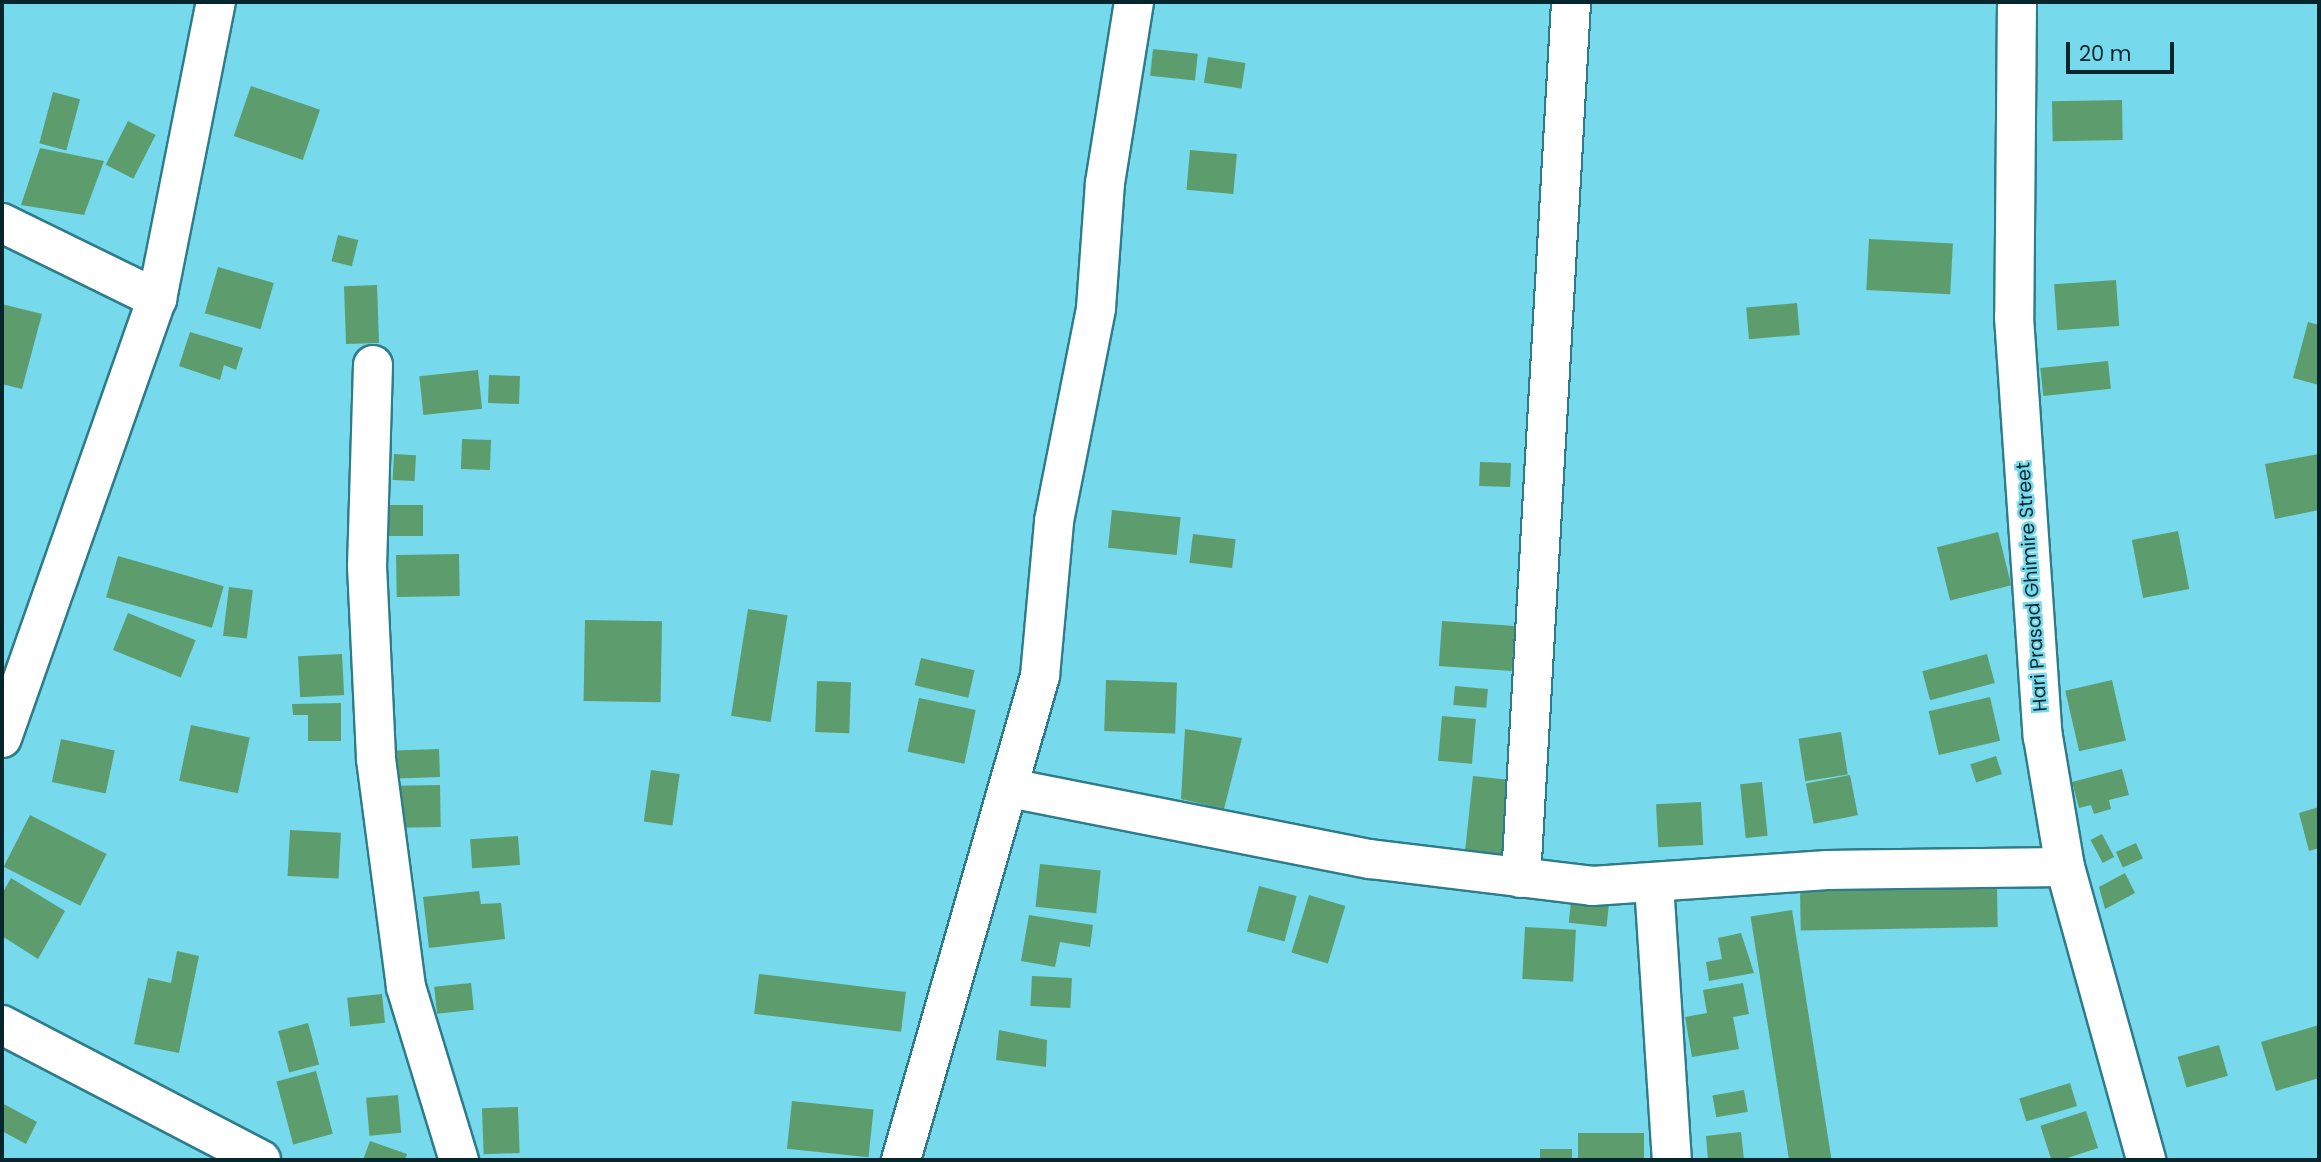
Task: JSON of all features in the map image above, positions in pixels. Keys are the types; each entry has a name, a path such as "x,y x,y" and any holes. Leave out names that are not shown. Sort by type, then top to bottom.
{"street":[{"path":"2,738 157,299 216,2"},
{"path":"901,1160 1040,676 1054,521 1096,308 1105,183 1134,2"},
{"path":"1521,878 1572,2"},
{"name":"Hari Prasad Ghimire Street","path":"2017,2 2014,317 2040,710 2065,867 2146,1160"},
{"path":"2,223 157,299"},
{"path":"373,365 367,566 376,759 406,987 459,1160"},
{"path":"1010,788 1295,846 1592,886 1654,884 1827,870 2065,867"},
{"path":"1654,884 1672,1160"},
{"path":"2,1025 261,1160"}],"building":[{"path":"1153,49 1198,54 1195,81 1150,76"},
{"path":"1208,57 1246,63 1241,89 1204,83"},
{"path":"251,86 320,110 303,160 234,136"},
{"path":"53,92 80,99 66,150 39,143"},
{"path":"2122,100 2123,140 2053,141 2052,101"},
{"path":"128,121 156,135 133,179 106,165"},
{"path":"40,148 104,161 84,215 21,205"},
{"path":"1190,150 1237,154 1233,194 1187,190"},
{"path":"338,235 358,240 352,266 331,261"},
{"path":"1869,239 1953,243 1950,294 1866,290"},
{"path":"218,267 274,283 261,329 205,313"},
{"path":"2116,280 2119,326 2057,330 2054,284"},
{"path":"377,285 379,343 346,344 344,286"},
{"path":"1797,303 1800,335 1749,339 1746,307"},
{"path":"2,304 42,314 22,389 2,384"},
{"path":"2308,322 2319,325 2319,385 2293,378"},
{"path":"190,332 243,348 236,370 224,365 220,380 179,366"},
{"path":"2108,361 2111,389 2043,396 2040,368"},
{"path":"478,370 482,409 423,415 419,376"},
{"path":"489,375 520,376 519,404 488,403"},
{"path":"462,439 491,440 490,470 461,469"},
{"path":"394,454 416,455 415,481 393,480"},
{"path":"2319,454 2319,510 2275,519 2265,464"},
{"path":"1480,462 1511,463 1510,487 1479,486"},
{"path":"386,505 423,505 423,536 386,536"},
{"path":"1112,510 1181,517 1177,555 1108,548"},
{"path":"2178,531 2189,589 2143,598 2132,540"},
{"path":"1998,532 2011,585 1950,601 1937,547"},
{"path":"1193,534 1236,539 1232,568 1189,563"},
{"path":"459,554 460,596 397,597 396,555"},
{"path":"118,556 224,586 212,628 106,597"},
{"path":"229,587 253,590 247,639 223,636"},
{"path":"748,609 788,615 771,722 731,716"},
{"path":"128,613 196,640 181,677 113,650"},
{"path":"585,620 662,621 661,702 584,701"},
{"path":"1442,621 1515,626 1512,671 1439,666"},
{"path":"342,654 344,695 300,697 298,656"},
{"path":"1987,654 1995,683 1930,700 1922,671"},
{"path":"921,658 975,670 968,698 915,685"},
{"path":"1106,680 1177,682 1175,733 1104,731"},
{"path":"2112,680 2126,740 2079,751 2065,691"},
{"path":"817,681 851,682 849,733 815,732"},
{"path":"1455,686 1488,689 1486,708 1453,705"},
{"path":"1990,697 2000,741 1939,755 1929,711"},
{"path":"919,698 976,710 964,764 908,752"},
{"path":"341,703 341,741 308,741 308,715 293,715 292,704"},
{"path":"1442,716 1476,719 1472,764 1438,761"},
{"path":"191,725 250,737 238,793 179,781"},
{"path":"1185,729 1242,738 1224,809 1181,799"},
{"path":"1841,732 1848,774 1805,781 1799,739"},
{"path":"61,739 115,750 106,793 52,782"},
{"path":"439,749 440,777 397,778 396,751"},
{"path":"1996,756 2002,774 1976,782 1970,764"},
{"path":"2122,769 2129,795 2109,800 2111,809 2094,814 2091,805 2079,808 2072,782"},
{"path":"651,770 680,774 672,826 644,821"},
{"path":"1850,775 1858,815 1814,824 1806,784"},
{"path":"1473,776 1511,780 1502,865 1464,861"},
{"path":"1762,782 1768,836 1746,838 1740,784"},
{"path":"440,785 441,827 396,828 395,786"},
{"path":"1701,802 1703,845 1658,847 1656,804"},
{"path":"2319,807 2319,848 2309,851 2299,813"},
{"path":"30,815 107,854 80,906 4,867"},
{"path":"290,830 341,833 339,879 288,876"},
{"path":"2102,834 2114,857 2103,863 2091,840"},
{"path":"518,836 520,865 472,868 470,839"},
{"path":"2136,843 2143,859 2123,867 2116,852"},
{"path":"1040,864 1101,870 1096,913 1036,907"},
{"path":"2125,873 2135,893 2105,909 2099,887"},
{"path":"11,878 65,911 38,959 2,936 2,894"},
{"path":"1259,886 1297,896 1285,941 1247,931"},
{"path":"1997,886 1998,927 1801,930 1800,889"},
{"path":"479,891 481,904 501,903 505,939 429,948 423,897"},
{"path":"1572,892 1610,896 1607,927 1569,923"},
{"path":"1309,895 1345,906 1328,963 1291,952"},
{"path":"1792,910 1832,1160 1789,1160 1751,917"},
{"path":"1029,915 1093,925 1090,947 1060,942 1055,967 1021,961"},
{"path":"1525,927 1576,930 1573,982 1522,979"},
{"path":"1741,933 1754,973 1709,981 1706,962 1722,959 1718,938"},
{"path":"177,951 199,956 179,1053 134,1044 148,978 171,983"},
{"path":"759,974 906,992 901,1032 754,1014"},
{"path":"1032,976 1072,978 1070,1008 1030,1006"},
{"path":"471,983 474,1010 437,1014 434,987"},
{"path":"1743,983 1749,1014 1733,1017 1739,1049 1692,1057 1685,1017 1707,1013 1703,990"},
{"path":"382,994 385,1023 350,1026 347,998"},
{"path":"308,1023 319,1065 289,1073 278,1031"},
{"path":"2319,1025 2319,1078 2276,1091 2261,1042"},
{"path":"999,1030 1047,1040 1046,1067 996,1060"},
{"path":"2219,1045 2228,1076 2186,1088 2178,1057"},
{"path":"316,1071 333,1134 293,1144 276,1082"},
{"path":"2070,1083 2077,1106 2026,1121 2019,1098"},
{"path":"1744,1090 1748,1112 1716,1117 1712,1096"},
{"path":"398,1095 401,1133 369,1136 366,1098"},
{"path":"792,1101 874,1110 869,1157 787,1149"},
{"path":"2,1103 37,1122 26,1144 2,1131"},
{"path":"518,1107 520,1153 484,1154 482,1108"},
{"path":"2086,1111 2098,1148 2061,1160 2051,1160 2040,1126"},
{"path":"1741,1132 1744,1160 1708,1160 1706,1136"},
{"path":"1578,1133 1644,1133 1644,1160 1578,1160"},
{"path":"370,1141 407,1154 405,1160 363,1160"},
{"path":"1540,1149 1572,1149 1572,1160 1540,1160"}]}
